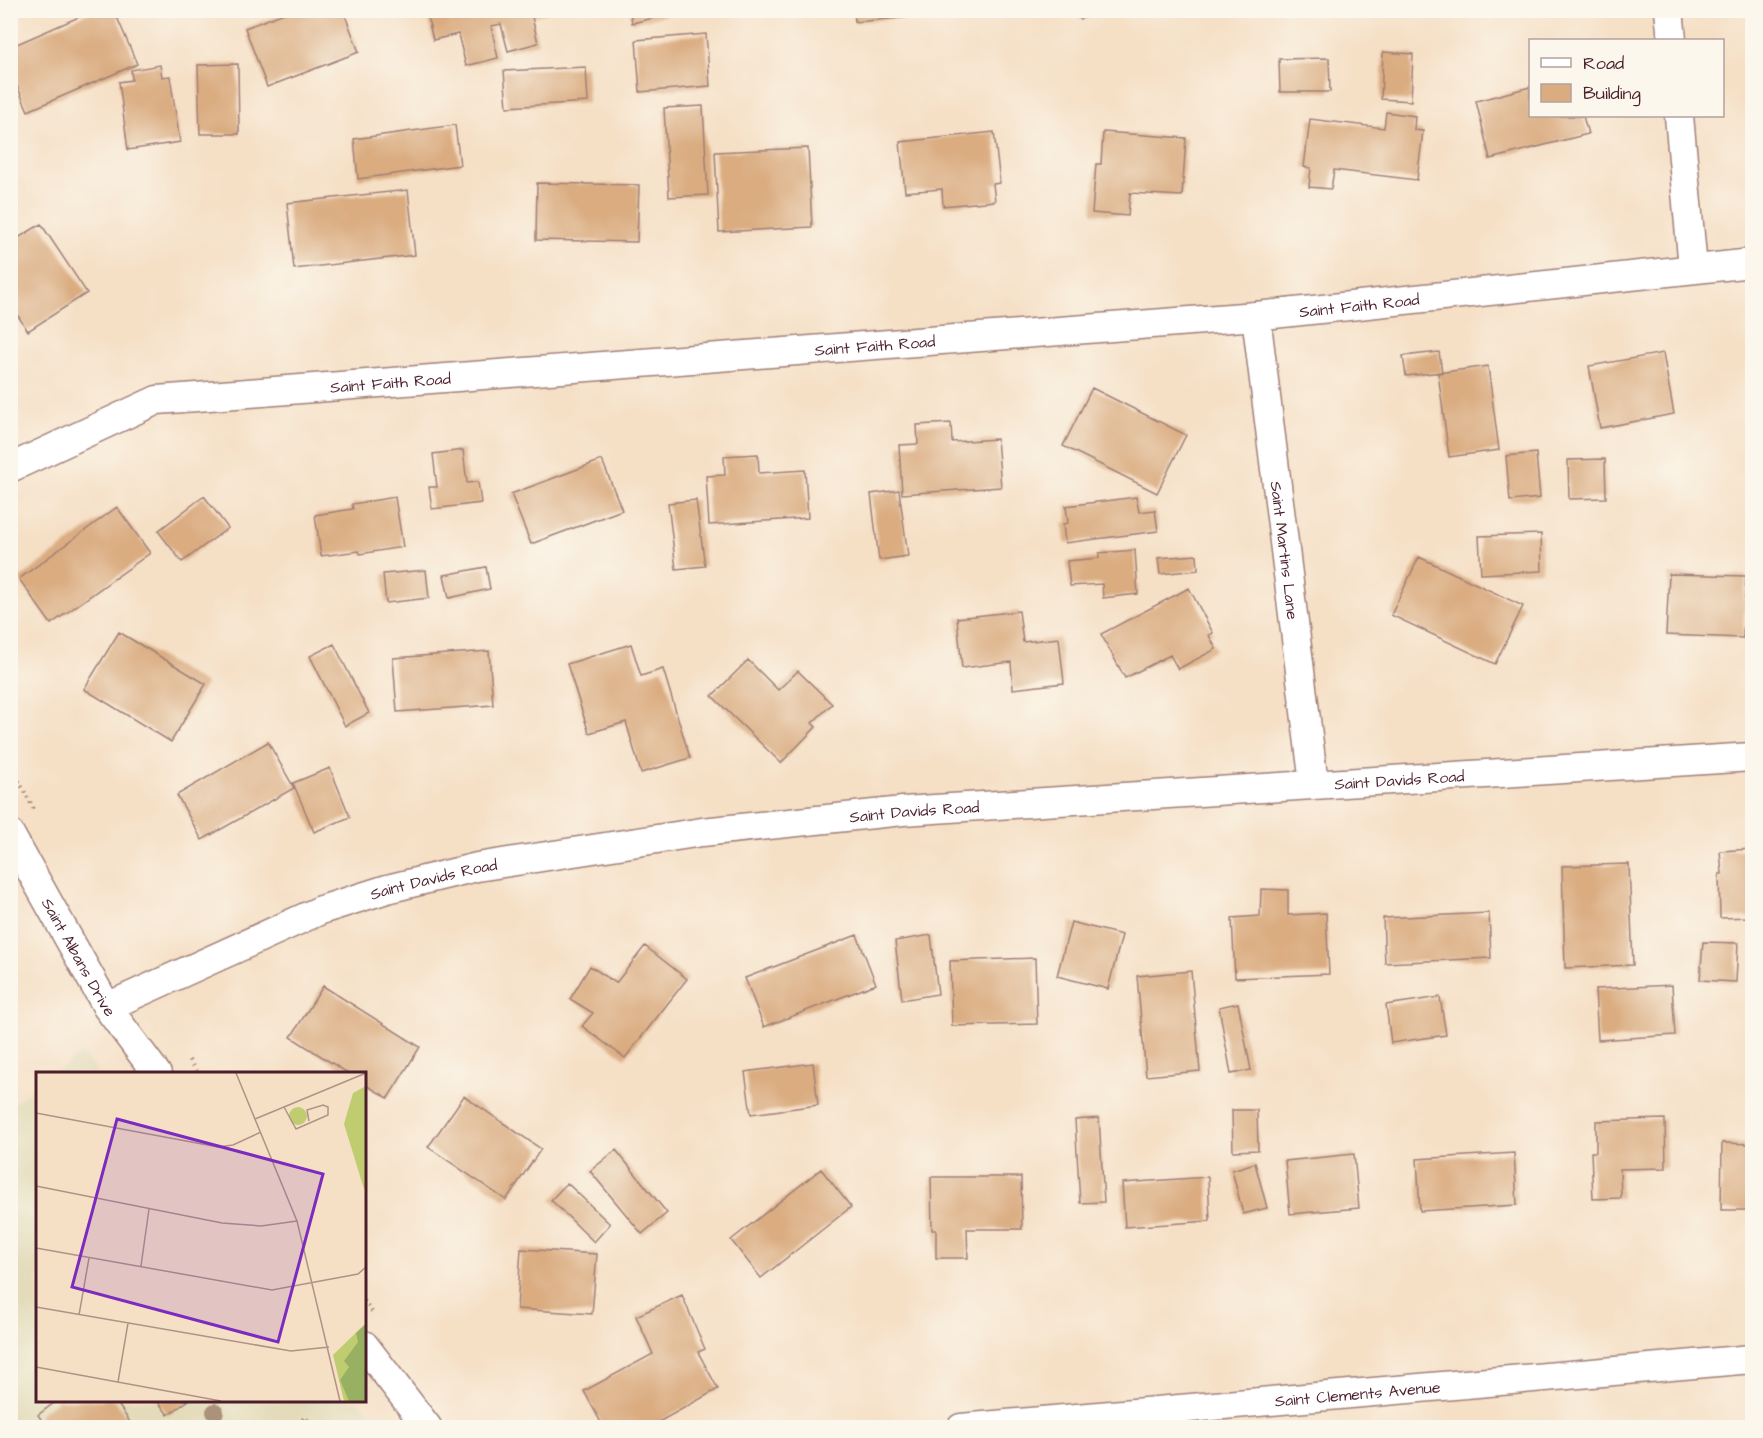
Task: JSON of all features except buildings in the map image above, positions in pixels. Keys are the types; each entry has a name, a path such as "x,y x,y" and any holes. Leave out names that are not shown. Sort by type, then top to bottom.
{"street":[{"path":"1670,10 1672,39"},
{"path":"1679,117 1693,268"},
{"name":"Saint Faith Road","path":"10,468 157,400 1256,316 1752,263"},
{"name":"Saint Martins Lane","path":"1256,316 1314,784"},
{"name":"Saint Davids Road","path":"107,1007 321,910 387,889 477,867 702,832 903,811 1752,757"},
{"name":"Saint Albans Drive","path":"10,834 107,1007 156,1072"},
{"path":"366,1348 428,1428"},
{"name":"Saint Clements Avenue","path":"961,1428 1752,1359"}],"path":[{"path":"294,1428 305,1417 314,1428"}],"shaded area":[{"path":"82,1053 97,1072 55,1072"},
{"path":"36,1087 36,1402 360,1402 380,1427 11,1427 10,1106"}]}
